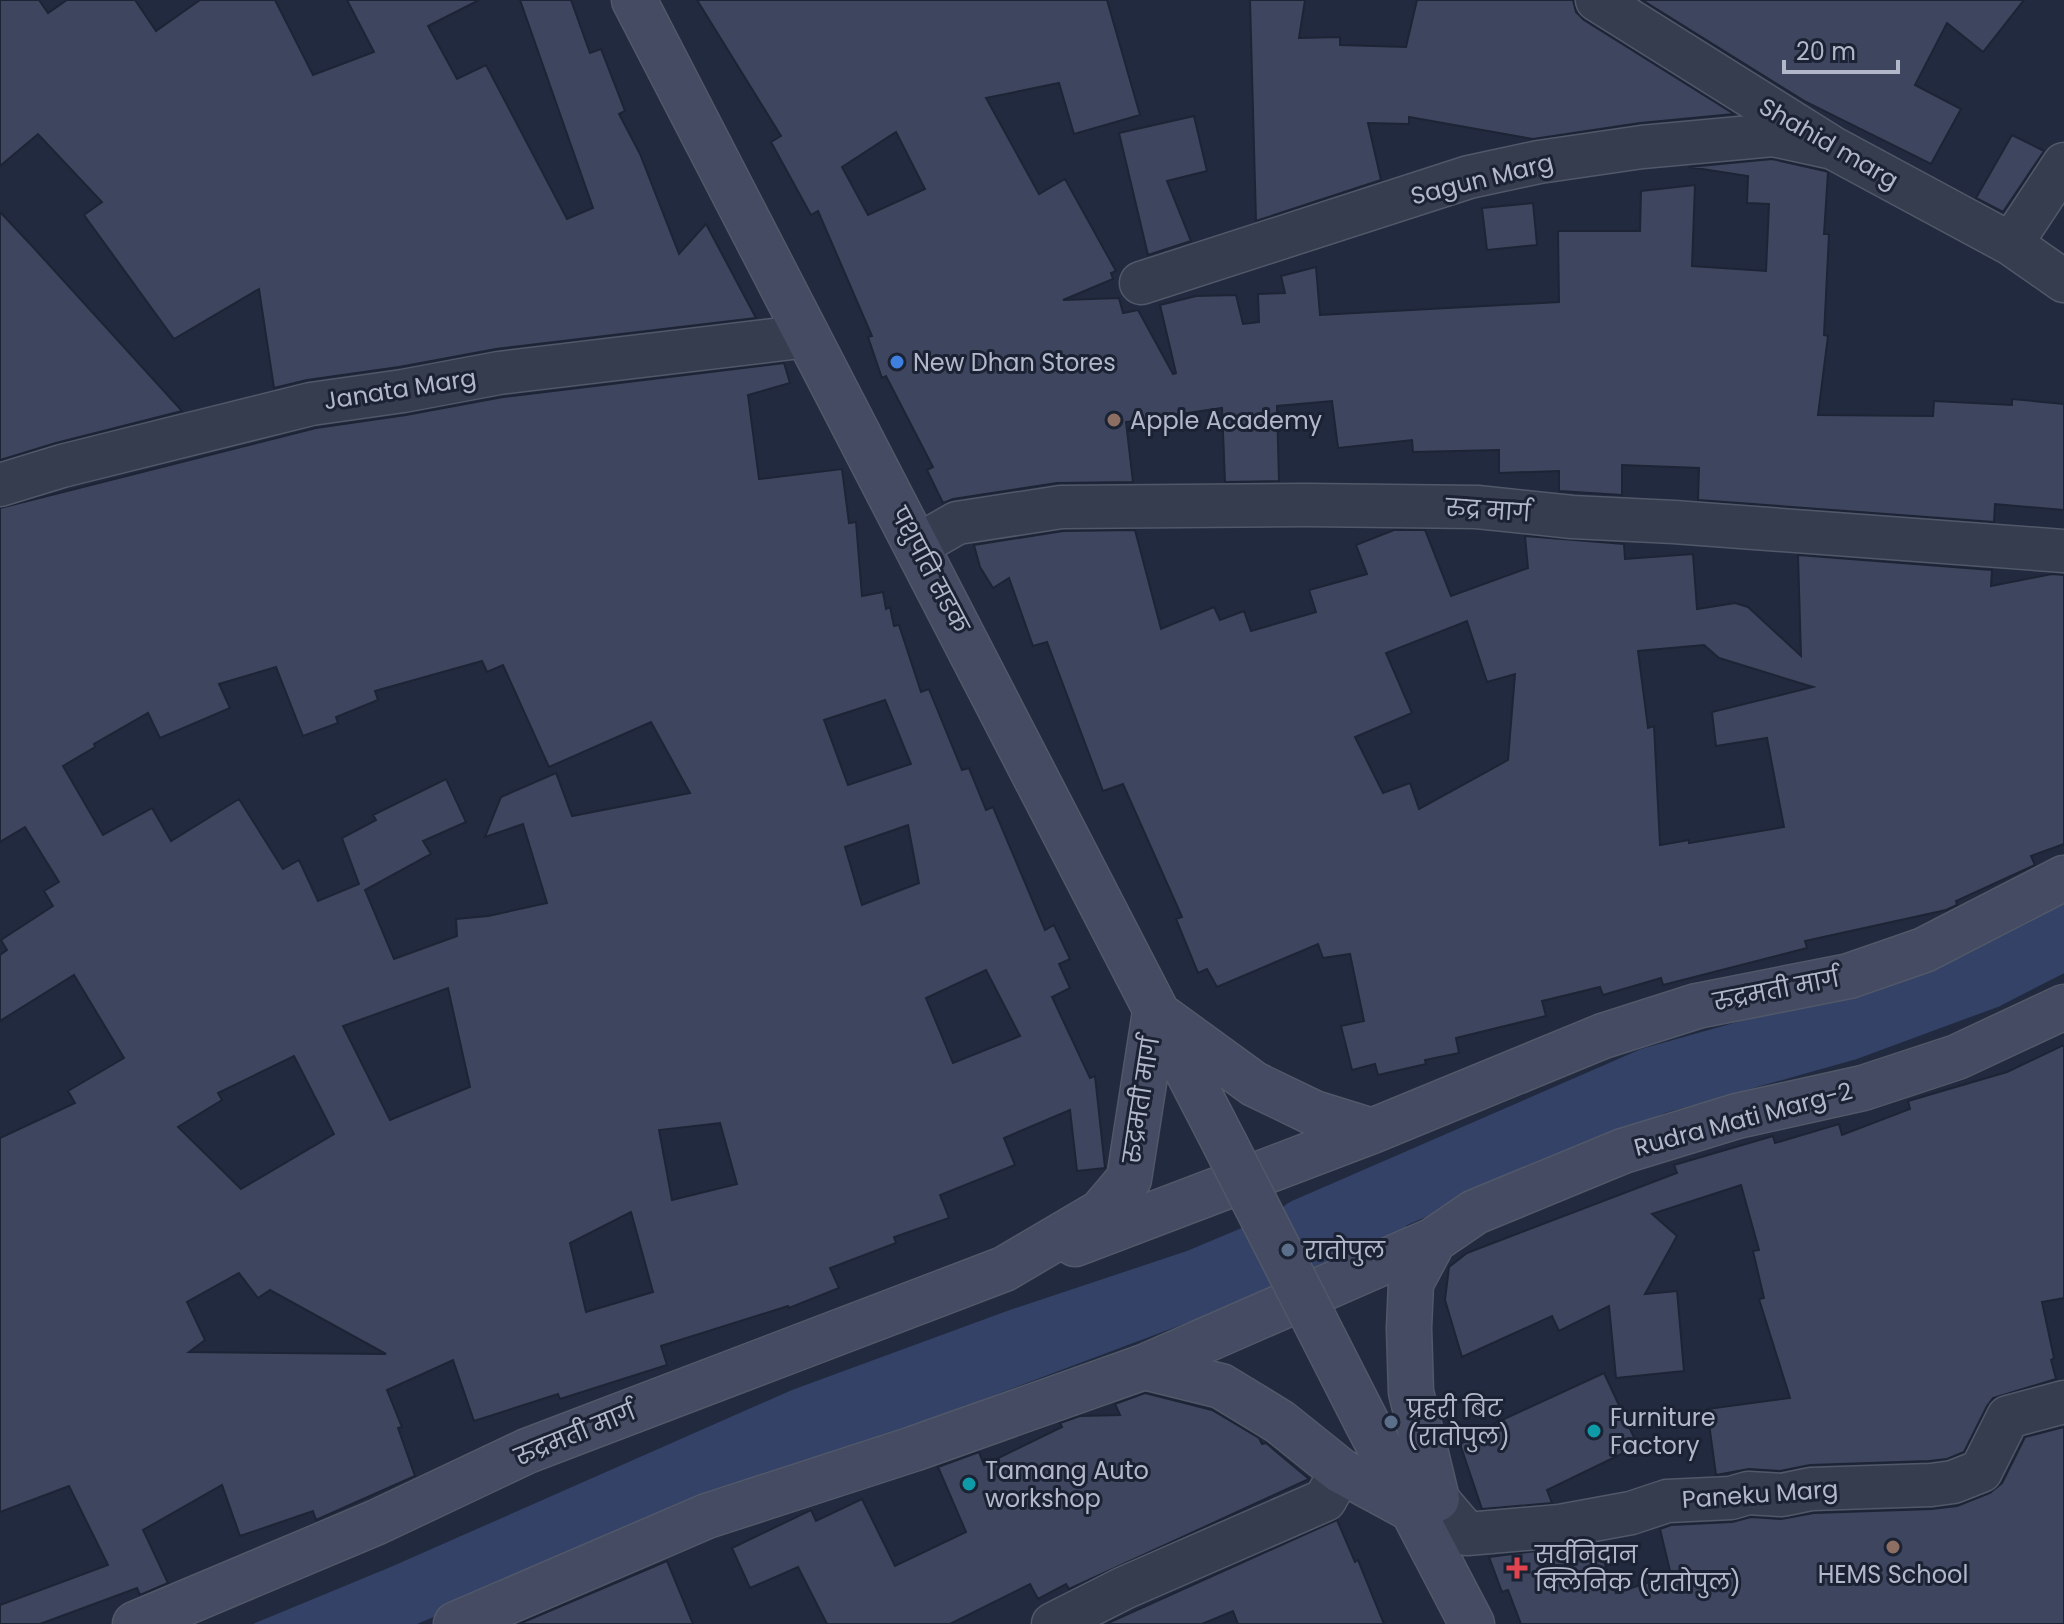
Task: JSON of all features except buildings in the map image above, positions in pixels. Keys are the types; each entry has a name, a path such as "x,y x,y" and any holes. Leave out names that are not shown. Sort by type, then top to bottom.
{"street":[{"name":"पशुपति सडक","path":"634,0 1367,1423 1425,1505"},
{"name":"Shahid marg","path":"1597,0 1833,148 2011,244 2064,281"},
{"name":"Sagun Marg","path":"1141,283 1469,177 1539,162 1642,147 1773,135 1833,148"},
{"path":"2011,244 2064,164"},
{"name":"Janata Marg","path":"0,485 62,466 311,404 499,373 808,336"},
{"name":"रुद्र मार्ग","path":"917,546 957,523 1061,507 1307,505 1477,507 1572,517 2064,551"},
{"name":"रुद्रमती मार्ग","path":"135,1624 377,1522 527,1451 1004,1269 1101,1212 1129,1179 1155,1012 1254,1084 1314,1113 1372,1131 1480,1084 1616,1032 1697,1006 1849,976 1924,950 2064,878"},
{"name":"Rudra Mati Marg-2","path":"1425,1505 1411,1392 1409,1328 1411,1283 1434,1240 1475,1212 1623,1151 1737,1116 1863,1088 1957,1057 2064,1007"},
{"path":"1004,1269 1372,1131"},
{"path":"456,1624 707,1516 913,1449 1144,1367 1434,1240"},
{"path":"1144,1367 1221,1386 1280,1422 1341,1471 1425,1505 1472,1624"},
{"name":"Paneku Marg","path":"1425,1505 1467,1534 1503,1533 1631,1513 1667,1501 1731,1498 1748,1493 1782,1495 1811,1489 1953,1482 1981,1471 2008,1417 2064,1402"},
{"path":"1053,1624 1124,1588 1325,1500 1341,1471"}],"water":[{"path":"1382,1169 1409,1232 1221,1310 656,1522 417,1624 253,1624 393,1566 792,1390 1007,1311 1187,1251"}],"waterway":[{"path":"1306,1232 1653,1081 1845,1027 1986,975 2064,935"}],"place":[{"name":"New Dhan Stores","path":"897,362"},
{"name":"Apple Academy","path":"1114,420"},
{"name":"रातोपुल","path":"1288,1250"},
{"name":"प्रहरी बिट (रातोपुल)","path":"1391,1422"},
{"name":"Furniture Factory","path":"1594,1431"},
{"name":"Tamang Auto workshop","path":"969,1484"},
{"name":"HEMS School","path":"1893,1547"},
{"name":"सर्वनिदान क्लिनिक (रातोपुल)","path":"1517,1568"}]}
